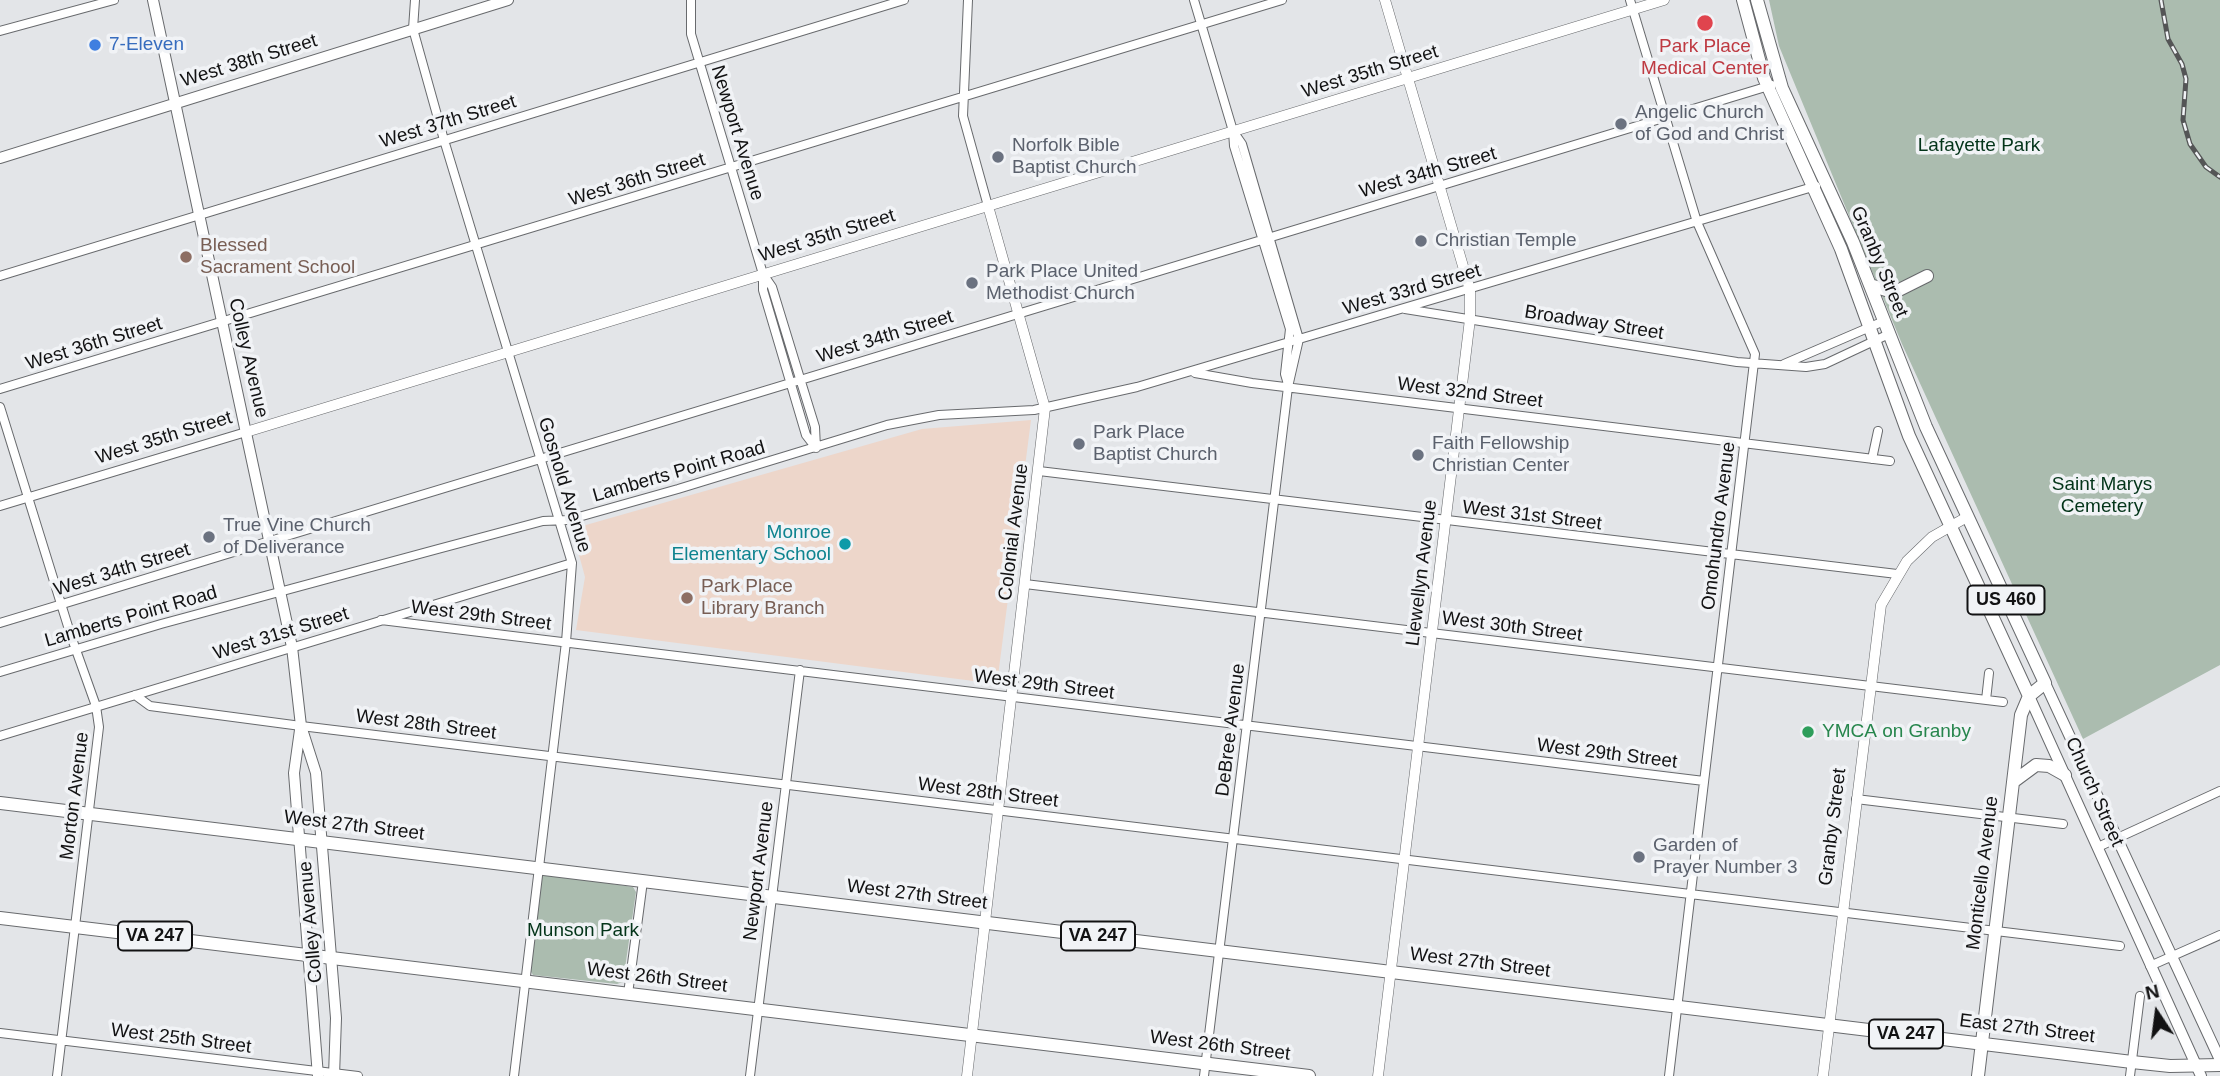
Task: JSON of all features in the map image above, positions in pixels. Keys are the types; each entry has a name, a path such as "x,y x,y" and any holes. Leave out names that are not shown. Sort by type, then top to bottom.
{"main road":[{"name":"Colley Avenue","path":"153,0 281,592 292,647 301,726 316,774 337,1025 335,1075"},
{"name":"West 38th Street","path":"0,158 509,0"},
{"name":"Granby Street","path":"1743,0 1773,84 1819,185 1870,285 1916,405 1967,517"},
{"name":"Granby Street","path":"1757,0 1773,84"},
{"name":"Granby Street","path":"1819,185 1909,436 1949,526"},
{"path":"1870,285 1886,290 1899,290 1927,276"},
{"name":"Church Street","path":"1967,517 2220,1060"},
{"name":"Church Street","path":"1949,526 2066,775 2199,1071"},
{"path":"2029,696 2045,683"},
{"name":"Monticello Avenue","path":"1978,1076 2012,782 2021,715 2029,696"},
{"name":"Colley Avenue","path":"301,726 294,773 318,1074"},
{"path":"2012,782 2036,765 2049,766 2066,775"},
{"name":"West 27th Street","path":"0,803 1829,1024"},
{"name":"West 26th Street","path":"0,918 972,1035 1205,1070 1309,1076"},
{"name":"East 27th Street","path":"1829,1024 2199,1071 2220,1065"}],"street":[{"path":"0,31 114,0"},
{"name":"Gosnold Avenue","path":"415,0 413,29 475,245 572,564 566,642 514,1076"},
{"name":"Newport Avenue","path":"691,0 691,34 763,274 763,290 806,435 816,448"},
{"name":"West 37th Street","path":"0,276 904,0"},
{"name":"Colonial Avenue","path":"967,1076 1045,408 963,116 968,0"},
{"name":"DeBree Avenue","path":"1194,0 1233,131 1234,146 1266,237 1294,340 1285,374 1289,387 1205,1070"},
{"name":"West 36th Street","path":"0,389 1282,0"},
{"name":"Llewellyn Avenue","path":"1378,1076 1470,319 1470,290 1385,0"},
{"name":"West 35th Street","path":"0,506 1409,78 1631,5 1664,0"},
{"name":"Omohundro Avenue","path":"1631,5 1697,222 1751,342 1755,364 1669,1076"},
{"name":"West 34th Street","path":"0,623 1773,84"},
{"name":"West 33rd Street","path":"1045,408 1084,401 1191,372 1819,185"},
{"name":"Newport Avenue","path":"763,274 772,287 815,427 816,448"},
{"name":"Broadway Street","path":"1402,309 1755,364 1815,366 1889,334"},
{"name":"Broadway Street","path":"1782,365 1884,321"},
{"name":"West 32nd Street","path":"1191,372 1289,387 1890,461"},
{"name":"Morton Avenue","path":"0,407 75,649 96,706 99,727 57,1076"},
{"name":"Lamberts Point Road","path":"0,672 281,592 543,521 559,520 913,419 1045,408"},
{"path":"1872,459 1878,431"},
{"name":"West 31st Street","path":"1039,471 1446,522 1897,574"},
{"name":"Granby Street","path":"1823,1076 1877,622 1897,574 1923,545 1967,517"},
{"name":"West 31st Street","path":"0,736 572,564"},
{"name":"West 30th Street","path":"1025,584 2003,702"},
{"name":"West 29th Street","path":"381,620 1703,781"},
{"name":"Newport Avenue","path":"750,1076 800,670"},
{"path":"1986,700 1989,673"},
{"name":"West 28th Street","path":"135,695 150,706 301,726 2120,946"},
{"path":"2098,847 2220,791"},
{"path":"1856,799 2063,824"},
{"path":"628,994 643,881"},
{"path":"2150,966 2220,934"},
{"path":"2130,1076 2140,996"},
{"name":"West 25th Street","path":"0,1033 318,1074 358,1076"}],"shaded area":[{"path":"1031,420 997,684 576,630 585,577 572,529 922,429"}],"green space":[{"path":"1769,0 2220,0 2220,665 2083,739 1902,344 1779,46"},
{"name":"Munson Park","path":"545,874 633,887 636,892 623,982 617,984 533,975 530,970 542,876"}],"railway":[{"path":"2161,0 2168,39 2182,64 2186,79 2183,120 2190,144 2206,167 2220,177"}],"place":[{"name":"Park Place Medical Center","path":"1705,23"},
{"name":"7-Eleven","path":"95,45"},
{"name":"Angelic Church of God and Christ","path":"1621,124"},
{"name":"Norfolk Bible Baptist Church","path":"998,157"},
{"name":"Christian Temple","path":"1421,241"},
{"name":"Blessed Sacrament School","path":"186,257"},
{"name":"Park Place United Methodist Church","path":"972,283"},
{"name":"Park Place Baptist Church","path":"1079,444"},
{"name":"Faith Fellowship Christian Center","path":"1418,455"},
{"name":"True Vine Church of Deliverance","path":"209,537"},
{"name":"Monroe Elementary School","path":"845,544"},
{"name":"Park Place Library Branch","path":"687,598"},
{"name":"YMCA on Granby","path":"1808,732"},
{"name":"Garden of Prayer Number 3","path":"1639,857"}],"park label":[{"name":"Lafayette Park","path":"1979,146"},
{"name":"Saint Marys Cemetery","path":"2102,496"}]}
